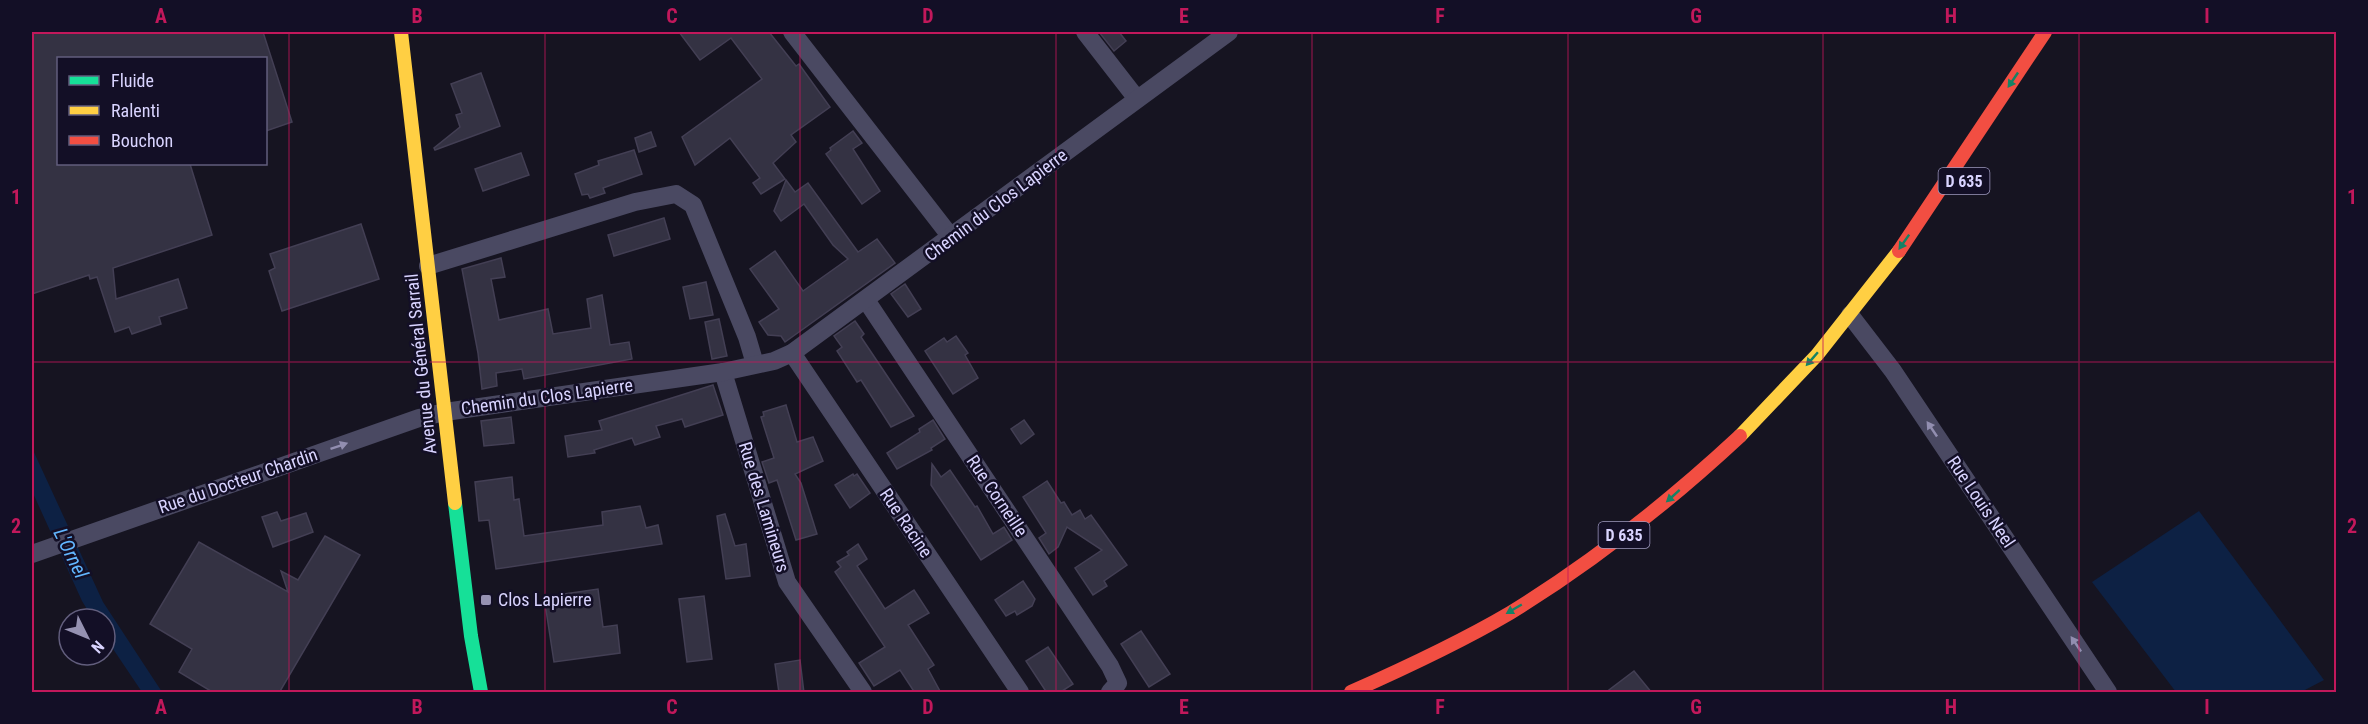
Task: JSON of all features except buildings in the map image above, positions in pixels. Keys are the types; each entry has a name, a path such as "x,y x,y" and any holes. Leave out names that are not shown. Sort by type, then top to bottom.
{"main road":[{"name":"Avenue du Général Sarrail","path":"402,32 470,624 481,693"},
{"name":"D 635","path":"1351,693 1453,644 1530,600 1602,552 1667,501 1857,324 1904,243 2045,32"},
{"path":"1821,371 1836,354"},
{"path":"1736,459 1767,428"},
{"path":"1490,640 1518,624"}],"street":[{"path":"792,32 951,237"},
{"path":"1085,32 1137,99"},
{"name":"Chemin du Clos Lapierre","path":"445,412 723,372 774,361 792,354 1229,32"},
{"path":"428,266 634,202 676,194 693,205 747,337 755,364"},
{"name":"Rue Corneille","path":"866,300 1110,666 1118,683 1110,693"},
{"name":"Rue Louis Neel","path":"1857,324 1893,371 2108,693"},
{"name":"Rue Racine","path":"792,354 1020,693"},
{"name":"Rue des Lamineurs","path":"723,372 787,582 863,693"},
{"name":"Rue du Docteur Chardin","path":"37,552 419,418 445,412"}],"water":[{"name":"L'Ornel","path":"32,448 106,607 86,607 32,491"},
{"path":"2199,511 2324,680 2301,692 2176,692 2092,582"},
{"path":"117,623 162,692 142,692 117,655"}],"traffic: fast":[{"path":"455,503 471,636 481,692"}],"traffic: slow":[{"path":"401,32 455,503"},
{"path":"1740,436 1817,355 1899,251"}],"traffic: jam":[{"path":"1899,251 2045,32"},
{"path":"1351,692 1471,635 1541,593 1630,530 1740,436"}],"place":[{"name":"Clos Lapierre","path":"486,600"}]}
